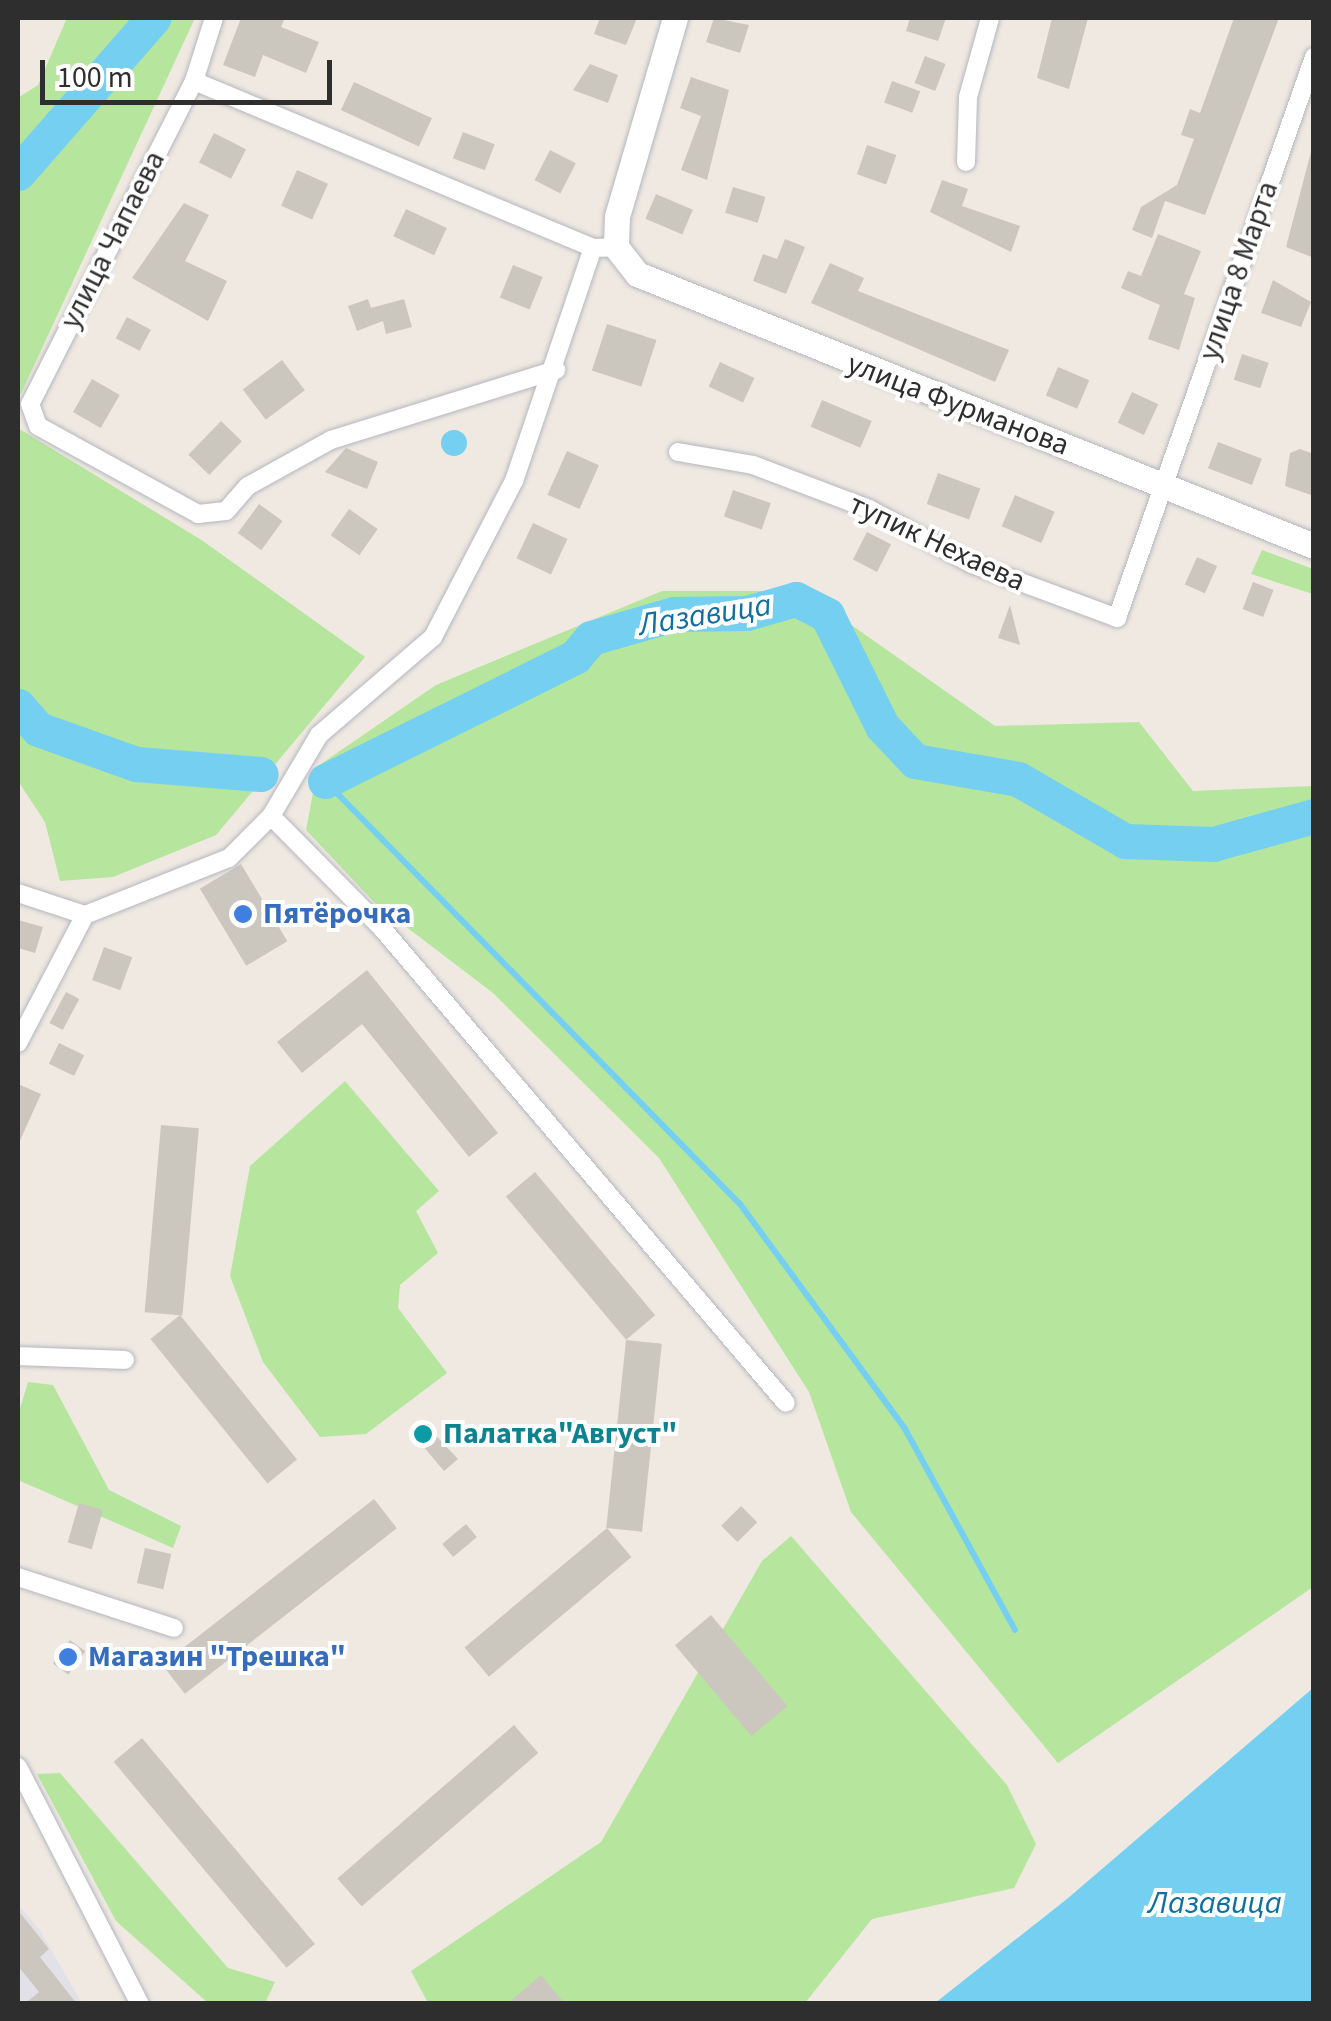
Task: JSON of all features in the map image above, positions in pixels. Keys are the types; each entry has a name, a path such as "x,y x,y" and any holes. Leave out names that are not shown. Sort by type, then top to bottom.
{"main road":[{"path":"604,247 675,18"},
{"name":"улица Фурманова","path":"604,247 666,291 1314,546"}],"street":[{"name":"улица Чапаева","path":"214,18 194,81 30,404 38,426 198,514 226,511 248,486 331,440 556,370"},
{"path":"966,162 968,97 990,18"},
{"name":"улица 8 Марта","path":"1165,486 1314,57"},
{"name":"улица Фурманова","path":"194,81 604,247"},
{"path":"18,893 85,915 181,884 229,858 272,816 318,736 432,637 490,536 604,247"},
{"name":"тупик Нехаева","path":"678,452 802,484 972,564 1118,618 1165,486"},
{"path":"272,816 380,926 786,1403"},
{"path":"18,1043 85,915"},
{"path":"18,1356 125,1360"},
{"path":"18,1577 174,1628"},
{"path":"18,1767 140,2004"}],"shaded area":[{"path":"18,1905 39,1929 82,2003 18,2003"}],"green space":[{"path":"67,18 195,18 18,400 18,98 38,85"},
{"path":"18,428 203,541 365,657 216,835 113,877 60,881 45,822 18,781"},
{"path":"1262,550 1313,569 1313,594 1251,574"},
{"path":"662,591 803,591 995,726 1139,722 1193,791 1313,786 1313,1587 1058,1763 851,1512 809,1392 659,1158 493,993 375,903 306,830 318,766 436,685"},
{"path":"345,1081 439,1191 416,1211 438,1253 400,1285 398,1308 447,1373 366,1434 320,1437 263,1362 230,1276 250,1166"},
{"path":"28,1382 53,1385 109,1490 181,1526 173,1548 18,1480 18,1415"},
{"path":"791,1536 1007,1785 1036,1844 1014,1888 872,1919 805,2003 428,2003 411,1971 601,1842 762,1561"},
{"path":"60,1773 228,1968 275,1982 265,2003 208,2003 116,1921 37,1774"}],"water":[{"path":"454,430 463,434 467,443 463,452 454,456 445,452 441,443 445,434"},
{"name":"Лазавица","path":"1313,1688 1313,2003 935,2003 1067,1899"}],"building":[{"path":"241,18 285,18 281,27 319,42 306,73 263,55 255,77 223,65"},
{"path":"600,18 637,18 626,45 594,34"},
{"path":"714,18 749,25 740,53 706,42"},
{"path":"910,18 946,18 938,41 906,31"},
{"path":"1052,18 1088,18 1069,89 1037,78"},
{"path":"1234,18 1279,18 1205,215 1165,201 1152,238 1132,230 1141,207 1177,185 1194,139 1181,135 1190,109 1200,113"},
{"path":"925,56 946,64 935,91 915,83"},
{"path":"590,64 618,75 608,103 573,90"},
{"path":"691,77 729,90 707,180 681,170 701,116 680,108"},
{"path":"892,81 920,91 912,113 884,103"},
{"path":"354,82 432,118 419,146 341,110"},
{"path":"463,132 495,144 485,170 453,158"},
{"path":"214,133 246,149 231,179 199,162"},
{"path":"867,145 896,155 886,184 857,174"},
{"path":"1314,148 1314,258 1286,247"},
{"path":"550,150 576,163 560,193 535,180"},
{"path":"297,170 328,184 312,219 281,206"},
{"path":"942,180 968,189 962,206 1020,226 1011,252 930,212"},
{"path":"733,187 766,197 758,223 725,213"},
{"path":"656,194 693,210 682,234 645,219"},
{"path":"184,203 209,215 185,261 227,281 208,321 132,278"},
{"path":"406,209 447,228 434,255 393,236"},
{"path":"1158,234 1201,251 1184,294 1195,298 1179,350 1148,339 1160,305 1121,288 1128,271 1141,276"},
{"path":"785,239 805,247 786,294 753,281 763,254 777,259"},
{"path":"830,263 864,278 858,291 1009,350 995,382 811,303"},
{"path":"513,265 543,277 530,309 500,297"},
{"path":"1273,280 1311,302 1301,327 1261,313"},
{"path":"368,299 371,308 404,299 412,327 386,334 383,321 357,331 348,306"},
{"path":"127,317 151,330 140,351 116,338"},
{"path":"607,324 656,340 641,387 592,371"},
{"path":"1242,354 1269,363 1260,388 1234,380"},
{"path":"282,360 305,390 266,420 243,389"},
{"path":"720,362 754,378 743,403 709,386"},
{"path":"1058,367 1089,380 1077,409 1046,396"},
{"path":"92,379 120,395 101,428 73,412"},
{"path":"1132,392 1158,404 1144,435 1118,423"},
{"path":"822,400 872,421 860,448 811,427"},
{"path":"221,421 242,441 209,475 188,455"},
{"path":"1218,442 1262,459 1252,485 1208,468"},
{"path":"346,448 378,462 367,489 325,472"},
{"path":"1300,449 1314,454 1314,496 1285,486 1290,453"},
{"path":"567,451 599,465 579,509 547,495"},
{"path":"938,473 980,488 969,519 927,504"},
{"path":"733,490 771,503 762,529 724,516"},
{"path":"1015,495 1055,512 1041,543 1002,526"},
{"path":"259,504 282,521 261,550 238,533"},
{"path":"349,509 378,529 359,555 331,535"},
{"path":"533,523 567,539 551,574 517,558"},
{"path":"867,532 891,544 877,572 853,560"},
{"path":"1197,557 1217,566 1205,593 1185,584"},
{"path":"1253,582 1274,590 1263,617 1243,609"},
{"path":"1010,605 1020,645 998,638"},
{"name":"Пятёрочка","path":"241,864 287,941 246,966 200,889"},
{"path":"18,920 43,927 35,953 18,948"},
{"path":"104,947 132,957 120,990 92,980"},
{"path":"367,970 498,1133 469,1157 362,1024 302,1073 277,1042"},
{"path":"66,992 79,999 63,1030 50,1023"},
{"path":"59,1043 84,1055 74,1076 49,1064"},
{"path":"18,1084 41,1094 18,1145"},
{"path":"161,1125 199,1128 182,1316 145,1312"},
{"path":"535,1172 655,1315 626,1340 506,1196"},
{"path":"180,1315 297,1460 268,1483 150,1339"},
{"path":"626,1340 662,1344 642,1532 606,1528"},
{"path":"424,1423 458,1459 444,1471 412,1433"},
{"path":"374,1499 397,1528 185,1694 162,1665"},
{"path":"79,1503 103,1510 92,1549 68,1542"},
{"path":"741,1506 757,1522 737,1542 721,1526"},
{"path":"466,1524 477,1537 453,1557 442,1544"},
{"path":"607,1528 631,1557 489,1677 465,1648"},
{"path":"145,1548 171,1554 163,1589 137,1583"},
{"path":"711,1615 787,1706 751,1736 675,1645"},
{"name":"Магазин \"Трешка\"","path":"70,1640 85,1651 68,1675 53,1663"},
{"path":"514,1725 538,1753 362,1906 337,1879"},
{"path":"142,1738 315,1944 287,1968 114,1762"},
{"path":"18,1910 49,1949 40,1957 77,2004 24,2004 39,1992 18,1966"},
{"path":"541,1975 565,2004 507,2004"}],"waterway":[{"name":"Лазавица","path":"18,173 153,18"},
{"name":"Лазавица","path":"325,781 575,657 591,638 674,614 747,613 796,599 827,615 882,726 915,761 1018,779 1125,841 1213,844 1314,816"},
{"name":"Лазавица","path":"18,706 38,729 136,764 261,774"},
{"path":"325,781 740,1204 905,1429 1015,1630"}],"place":[{"name":"Пятёрочка","path":"243,914"},
{"name":"Палатка\"Август\"","path":"423,1434"},
{"name":"Магазин \"Трешка\"","path":"68,1657"}]}
